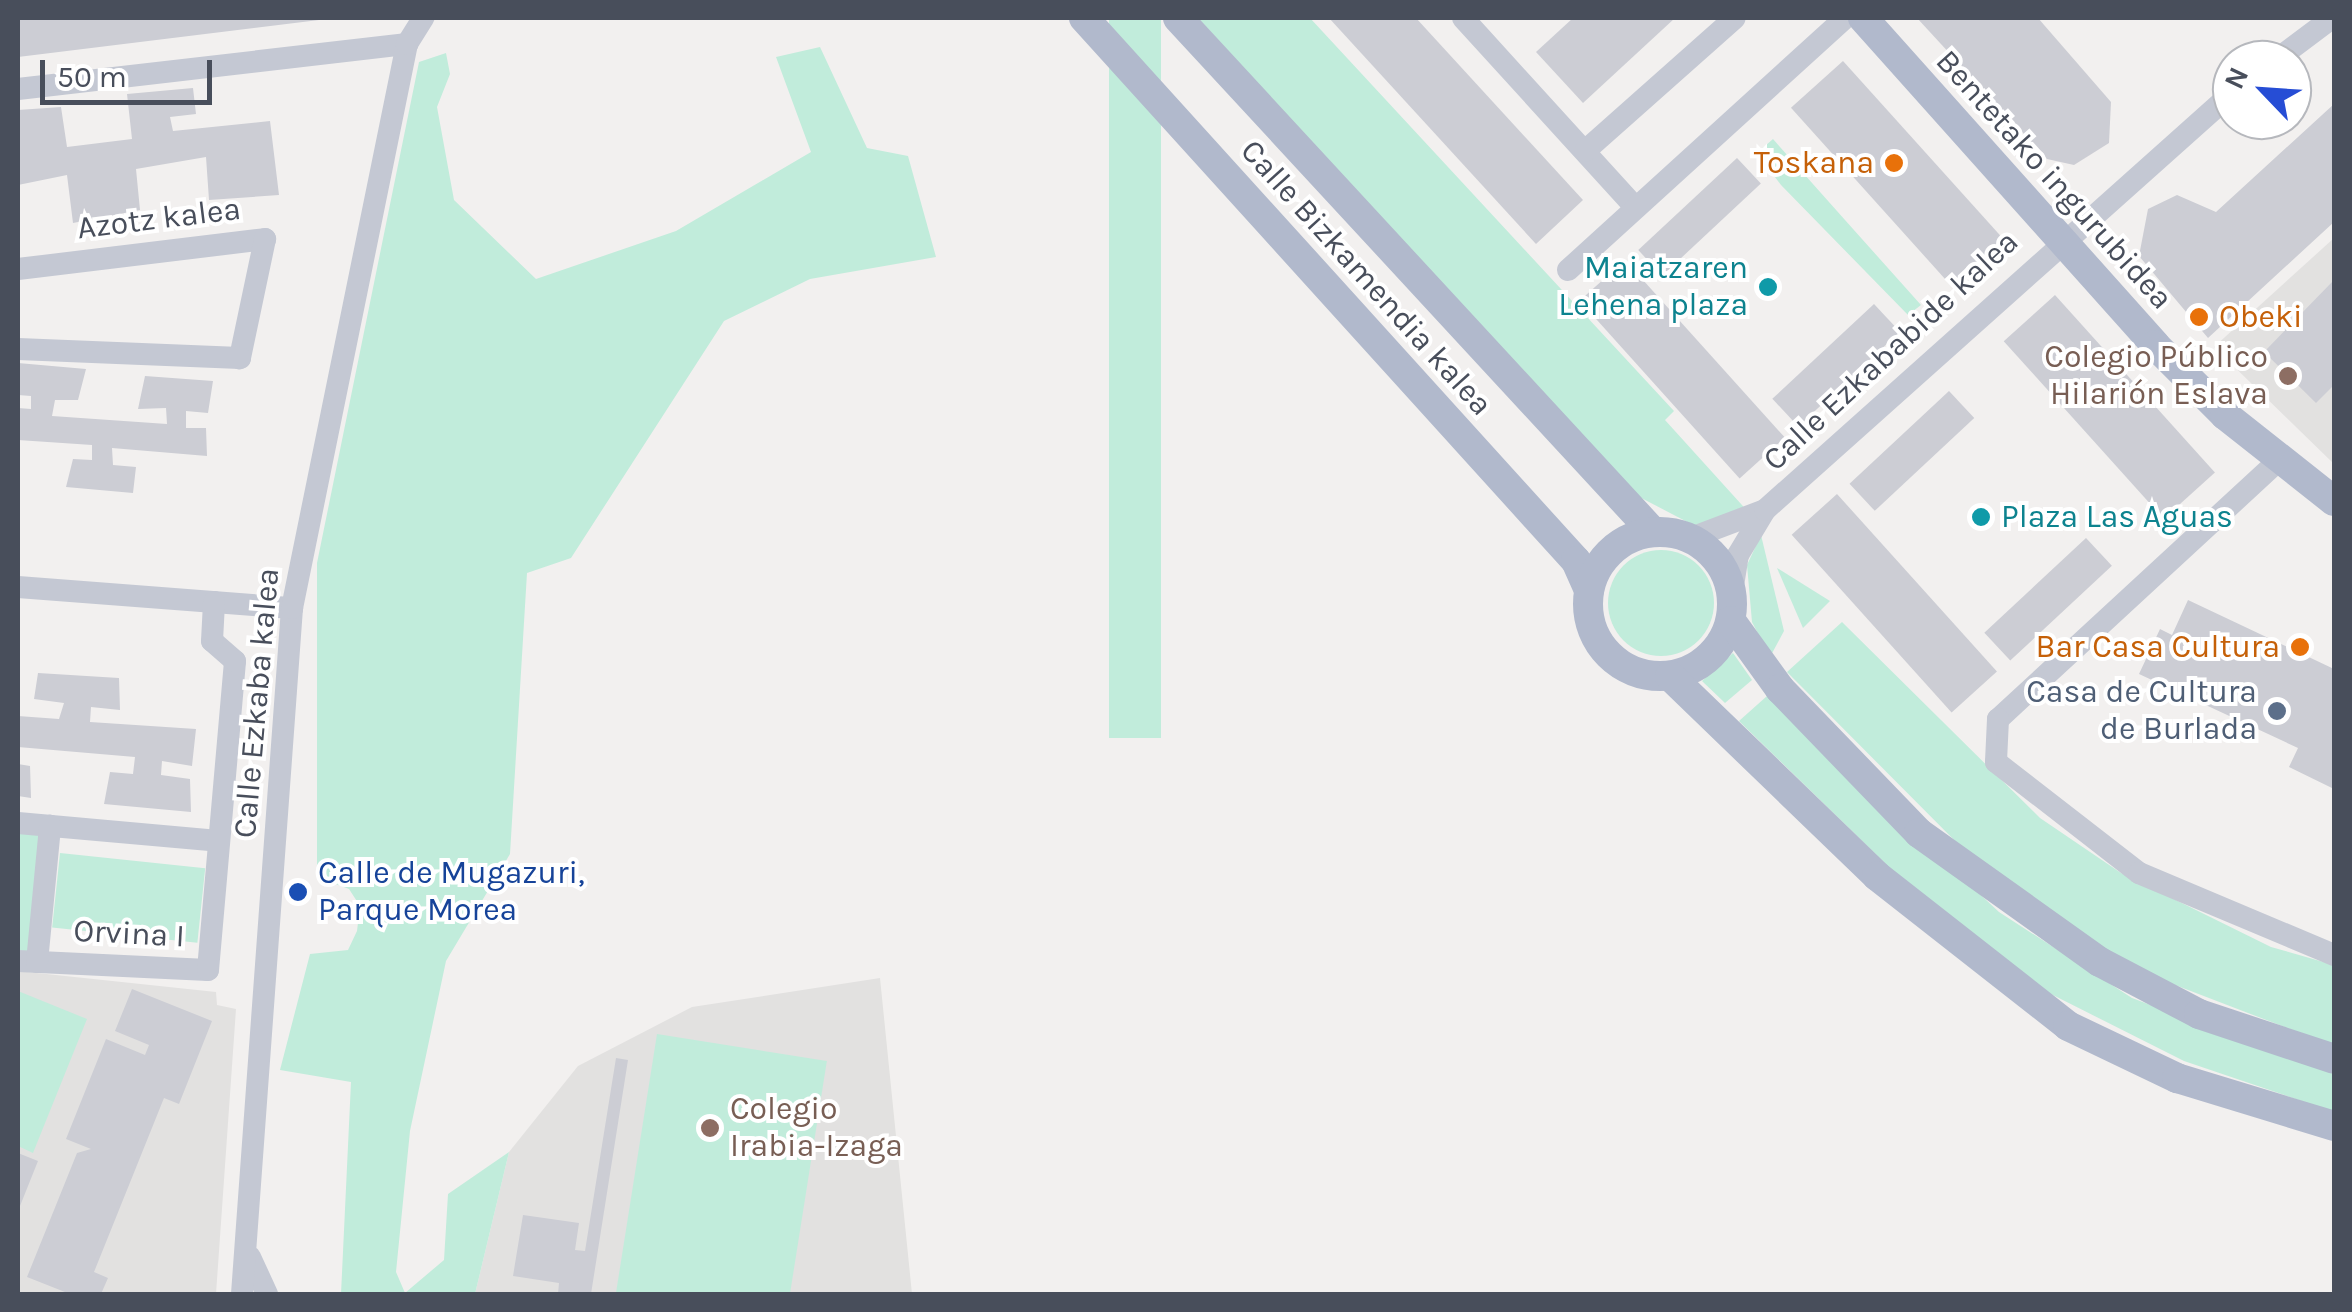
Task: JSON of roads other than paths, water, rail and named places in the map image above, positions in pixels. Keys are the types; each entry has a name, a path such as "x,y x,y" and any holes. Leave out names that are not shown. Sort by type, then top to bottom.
{"main road":[{"name":"Calle Bizkamendia kalea","path":"1084,18 1576,562 1589,590"},
{"name":"Calle Bizkamendia kalea","path":"1178,18 1652,532"},
{"name":"Bentetako ingurubidea","path":"1863,18 2060,240 2278,462 2334,501"},
{"path":"1731,606 1709,658 1670,676 1648,675 1608,654 1592,624 1589,590 1611,551 1652,532 1692,538 1711,551 1731,606 1780,689 1919,834 2100,962 2198,1014 2334,1059"},
{"path":"1670,676 1877,876 2068,1026 2177,1078 2334,1126"}],"street":[{"name":"Calle Ezkaba kalea","path":"242,1294 250,1257 292,608 408,44 423,18"},
{"path":"1463,18 1632,205"},
{"path":"1585,151 1734,18"},
{"path":"1568,270 1632,205 1845,18"},
{"path":"2303,40 2332,18"},
{"path":"18,88 408,44"},
{"name":"Calle Ezkababide kalea","path":"1731,606 1738,555 1765,510 2060,240 2212,110"},
{"name":"Azotz kalea","path":"18,269 265,239 240,358 18,349"},
{"path":"2278,462 1998,719 1996,762 2139,873 2334,956"},
{"name":"Calle Ezkababide kalea","path":"1692,538 1765,510"},
{"path":"18,587 292,608"},
{"name":"Orvina I","path":"50,826 27,962 208,970 236,661 212,641 214,602"},
{"path":"18,823 218,840"},
{"name":"Calle Ezkaba kalea","path":"250,1257 268,1294"}],"place":[{"name":"Toskana","path":"1894,163"},
{"name":"Maiatzaren Lehena plaza","path":"1768,287"},
{"name":"Obeki","path":"2199,317"},
{"name":"Colegio Público Hilarión Eslava","path":"2288,376"},
{"name":"Plaza Las Aguas","path":"1981,517"},
{"name":"Bar Casa Cultura","path":"2300,647"},
{"name":"Casa de Cultura de Burlada","path":"2277,711"},
{"name":"Calle de Mugazuri, Parque Morea","path":"298,892"},
{"name":"Colegio Irabia-Izaga","path":"710,1128"}]}
